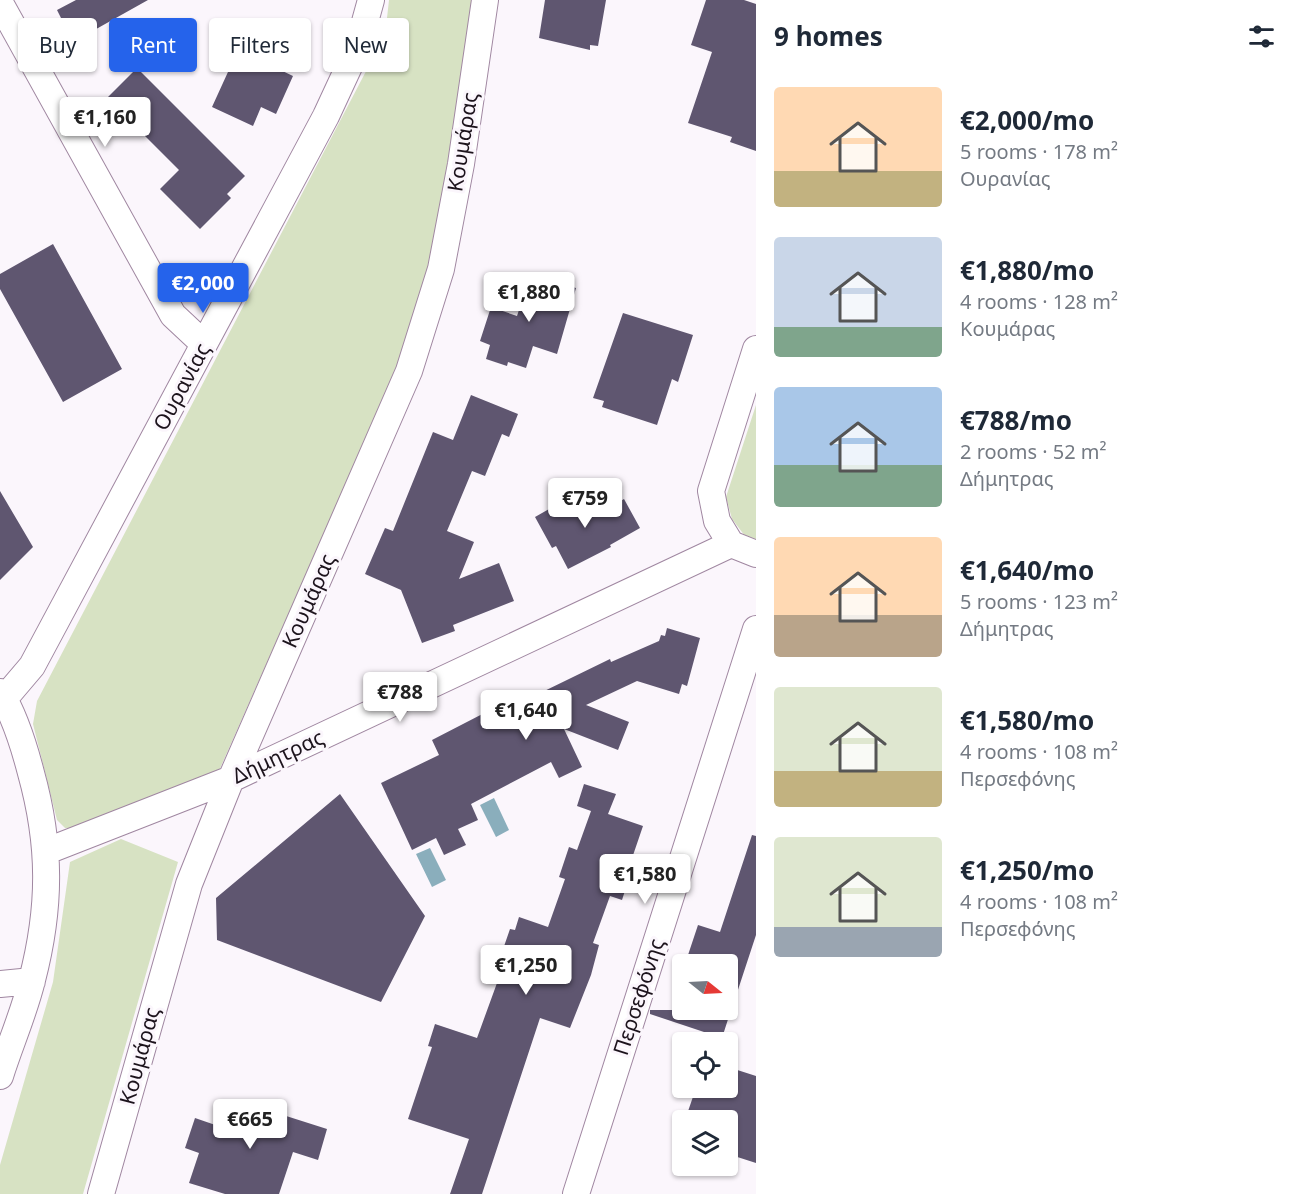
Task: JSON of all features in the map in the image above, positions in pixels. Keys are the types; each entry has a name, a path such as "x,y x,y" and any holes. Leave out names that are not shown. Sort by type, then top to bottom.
{"street":[{"name":"Ουρανίας","path":"2,695 32,666 326,116 358,47 371,0"},
{"name":"Κουμάρας","path":"101,1194 189,884 231,779 409,371 441,268 461,164 485,0"},
{"path":"0,3 173,315 204,344"},
{"path":"756,349 711,491 717,521 731,544 756,554"},
{"name":"Δήμητρας","path":"47,851 231,779 731,544"},
{"name":"Περσεφόνης","path":"576,1194 756,629"},
{"path":"0,1076 32,981 47,910 47,851 39,803 27,759 2,695"},
{"path":"0,984 32,981"}],"green space":[{"path":"389,0 472,0 433,261 419,313 374,421 218,773 76,828 65,828 57,820 33,724 37,701 366,72 409,72 409,18 387,18"},
{"path":"756,405 756,540 745,536 732,519 726,497"},
{"path":"121,839 178,862 83,1194 0,1194 0,1165 53,982 70,862"}],"water":[{"path":"494,798 509,830 496,837 480,805"},
{"path":"430,848 446,880 432,887 416,854"}],"building":[{"path":"76,0 148,0 116,18 109,18 109,22 97,29 97,18 61,18 57,10"},
{"path":"545,0 606,0 598,46 590,45 590,50 539,38"},
{"path":"706,0 744,0 756,4 756,151 730,142 732,137 688,123 712,52 691,45"},
{"path":"133,72 141,72 245,176 227,194 231,198 200,229 160,189 179,170 107,98"},
{"path":"228,72 285,72 293,76 276,114 261,107 253,126 212,107"},
{"path":"53,244 122,369 63,402 0,289 0,274"},
{"path":"531,274 576,288 557,354 533,346 526,368 508,362 507,366 486,359 490,345 480,341 491,307 517,316"},
{"path":"623,313 693,335 678,382 672,379 657,425 602,407 604,401 593,398"},
{"path":"471,395 518,414 509,437 502,434 485,476 472,471 447,531 474,542 459,579 499,563 514,601 453,625 455,631 422,643 401,590 365,574 385,528 393,531 433,432 453,440"},
{"path":"0,491 33,547 0,580"},
{"path":"579,492 592,517 624,499 640,528 610,545 611,547 568,569 556,546 552,548 535,517"},
{"path":"667,628 700,638 687,686 682,684 679,694 637,681 586,705 629,722 618,750 564,729 582,767 559,778 551,762 471,804 478,820 458,829 466,845 444,855 436,838 412,850 381,783 439,755 432,740 527,691 530,698 610,659 611,662 659,641 661,635 665,636"},
{"path":"584,784 616,794 608,814 643,826 629,867 632,869 622,900 610,896 593,943 599,945 591,975 570,1028 540,1018 482,1194 450,1194 469,1139 408,1119 432,1047 428,1046 435,1024 477,1038 497,983 492,981 510,929 515,930 519,917 548,927 565,879 559,877 569,847 577,850 591,811 577,806"},
{"path":"340,794 425,916 381,1002 217,940 216,898"},
{"path":"752,835 756,836 756,935 738,990 738,954 688,954 698,925 720,932"},
{"path":"650,1010 672,1010 672,1020 728,1020 724,1032 704,1032 650,1014"},
{"path":"738,1070 756,1076 756,1163 738,1157 738,1110 688,1110 693,1098 738,1098"},
{"path":"236,1100 327,1129 318,1160 293,1152 279,1194 225,1194 189,1183 199,1153 185,1148 195,1118 227,1129"}]}
